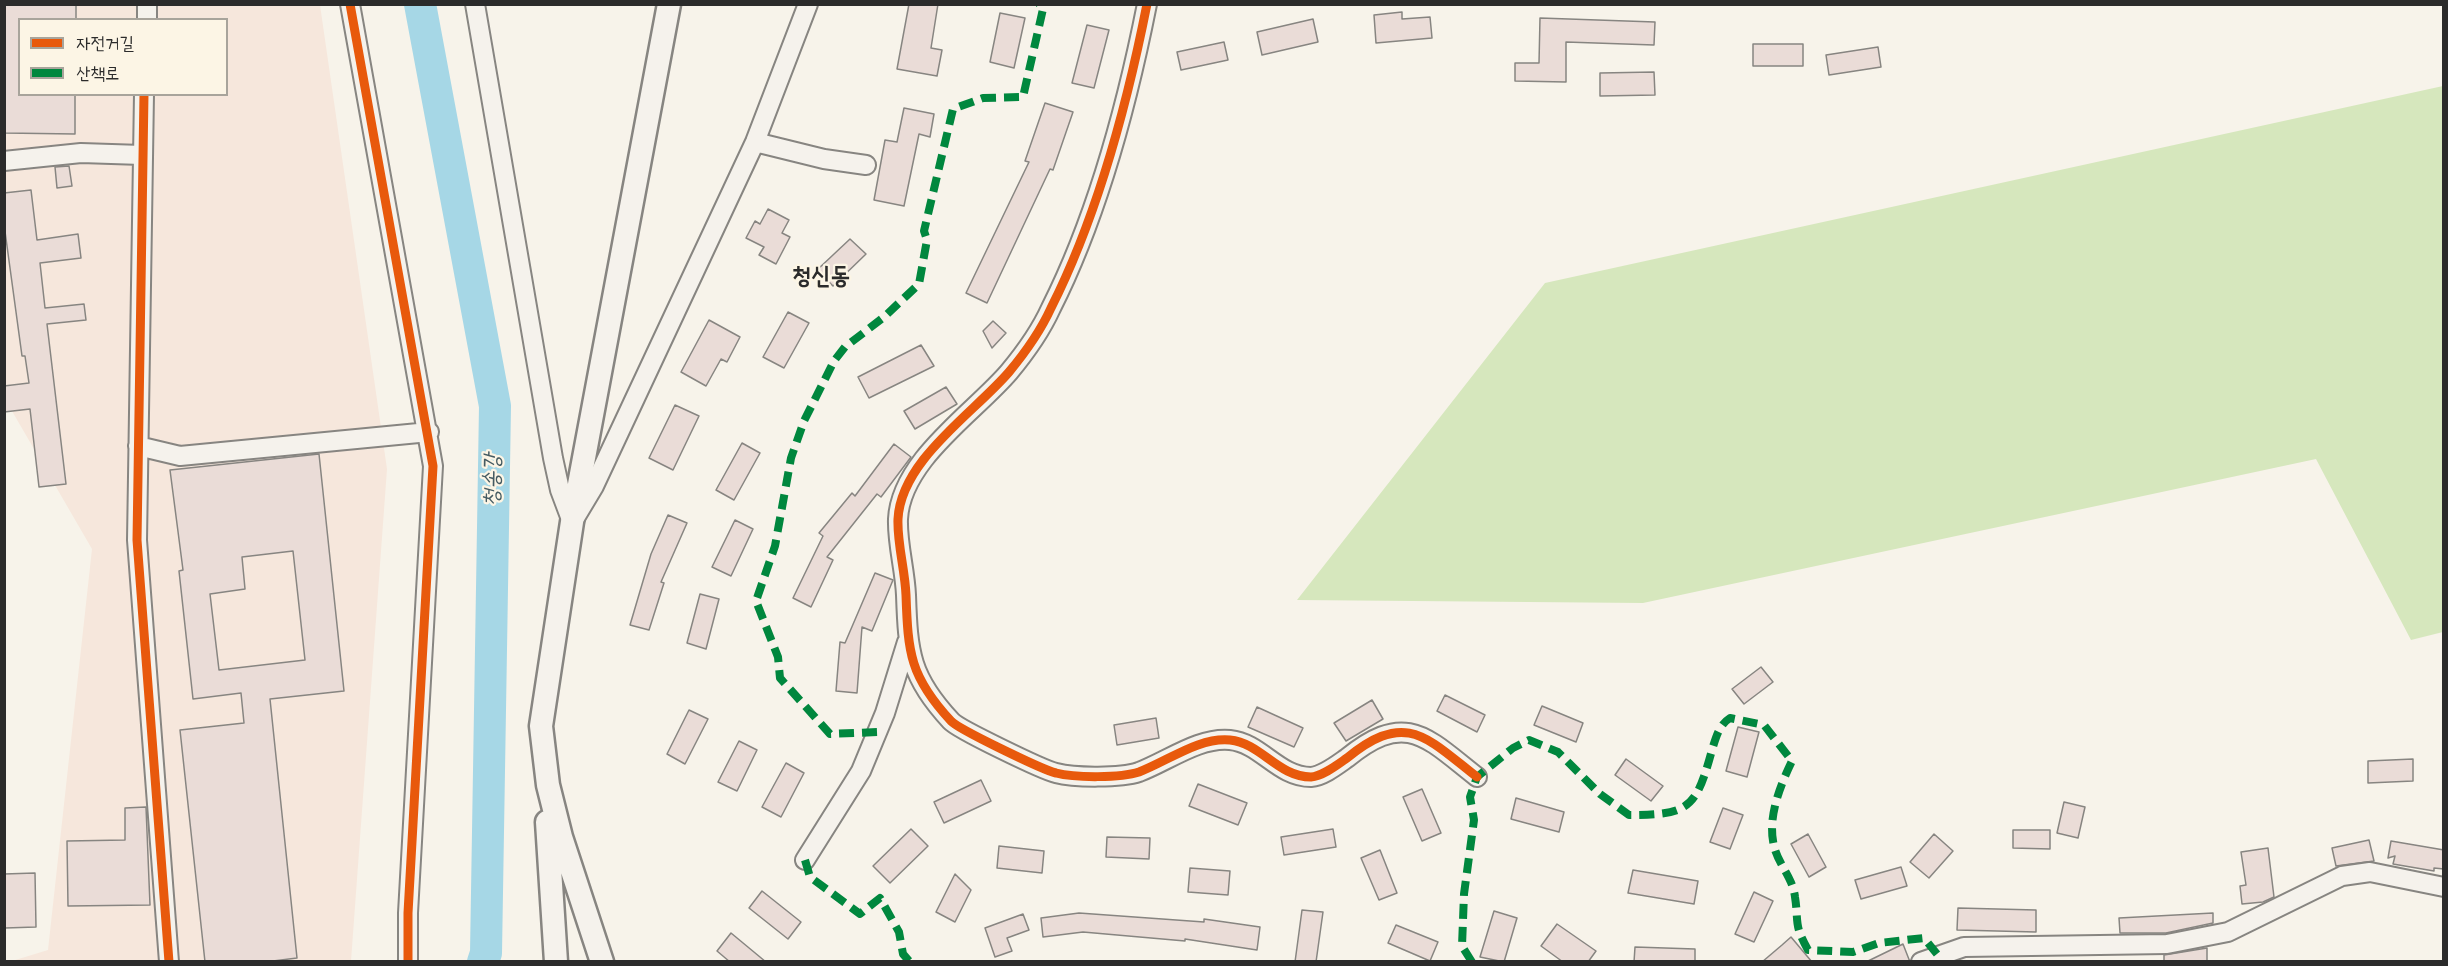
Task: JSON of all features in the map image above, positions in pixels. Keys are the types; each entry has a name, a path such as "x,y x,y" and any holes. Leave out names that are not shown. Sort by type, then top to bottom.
{"main road":[{"path":"602,962 561,837 548,785 541,726 572,522 669,4"},
{"path":"548,785 547,826 556,962"}],"street":[{"path":"350,4 429,432 433,466 408,913 408,962"},
{"path":"475,4 553,458 560,490 572,522"},
{"path":"572,522 594,486 755,142 808,4"},
{"path":"1147,4 1120,122 1075,256 1050,312 1010,371 957,421 922,463 904,495 898,519 905,572 908,641 915,673 927,694 955,726 1056,773 1098,775 1136,773 1212,741 1233,740 1256,751 1290,774 1314,777 1337,766 1364,744 1386,733 1407,731 1432,741 1477,777"},
{"path":"144,96 137,540 169,962"},
{"path":"755,142 824,159 866,165"},
{"path":"4,161 81,153 142,155"},
{"path":"138,447 180,456 429,432"},
{"path":"805,860 861,771 885,713 908,641"},
{"path":"1921,962 1964,947 2167,944 2228,932 2342,876 2370,872 2444,887"}],"shaded area":[{"path":"4,5 320,5 387,469 351,961 12,961 48,950 92,549 5,399"}],"green space":[{"path":"2443,86 2443,632 2411,640 2316,459 1643,603 1297,600 1545,283"}],"building":[{"path":"4,4 76,4 76,18 18,18 18,96 75,96 75,134 4,133"},
{"path":"909,4 938,4 931,48 942,50 937,76 897,69"},
{"path":"1402,12 1402,19 1430,17 1432,38 1376,43 1374,15"},
{"path":"1000,13 1025,18 1014,68 990,62"},
{"path":"1540,18 1655,22 1654,45 1566,42 1566,82 1515,81 1515,63 1539,63"},
{"path":"1313,19 1318,42 1262,55 1257,32"},
{"path":"1087,25 1109,30 1094,88 1072,83"},
{"path":"1224,42 1228,60 1181,70 1177,52"},
{"path":"1753,44 1803,44 1803,66 1753,66"},
{"path":"1878,47 1881,67 1829,75 1826,55"},
{"path":"1654,72 1655,95 1600,96 1600,73"},
{"path":"1045,103 1073,112 1053,170 1050,169 987,303 966,293 1029,162 1025,161"},
{"path":"904,108 934,114 930,137 919,134 904,206 874,200 885,140 897,142"},
{"path":"69,166 72,186 57,188 55,167"},
{"path":"31,190 37,240 78,234 81,258 40,263 45,308 84,304 86,320 47,324 66,484 39,487 30,409 4,412 4,386 29,383 25,356 22,356 4,224 4,193"},
{"path":"768,209 789,220 782,233 790,237 776,264 759,255 764,247 746,238 755,221 760,224"},
{"path":"850,239 866,254 833,286 817,270"},
{"path":"788,312 809,323 784,368 763,357"},
{"path":"709,320 740,337 727,362 721,359 706,386 681,372"},
{"path":"993,321 1006,333 992,348 983,331"},
{"path":"921,345 934,366 869,398 858,377"},
{"path":"946,387 957,404 915,429 904,411"},
{"path":"675,405 699,416 673,470 649,458"},
{"path":"742,443 760,453 734,500 716,490"},
{"path":"894,444 911,457 881,497 877,494 827,557 833,560 811,607 793,598 823,536 819,533 852,493 855,496"},
{"path":"319,454 344,691 270,699 297,958 265,962 205,962 180,730 244,723 241,693 193,699 179,571 183,570 170,470","holes":["293,551 305,660 219,670 210,594 245,589 242,557"]},
{"path":"668,515 687,523 661,582 664,583 649,630 630,625 651,554"},
{"path":"735,520 753,529 731,576 712,567"},
{"path":"875,573 893,580 872,631 862,627 857,693 836,691 840,642 845,643"},
{"path":"700,594 719,599 706,649 687,643"},
{"path":"1761,667 1773,682 1744,704 1732,689"},
{"path":"1445,695 1485,715 1477,732 1437,711"},
{"path":"1372,700 1383,719 1346,741 1334,723"},
{"path":"1542,706 1583,723 1576,742 1534,725"},
{"path":"1257,707 1303,728 1294,747 1248,727"},
{"path":"689,710 708,719 685,764 667,754"},
{"path":"1156,718 1159,738 1117,745 1114,725"},
{"path":"1738,727 1759,732 1747,777 1726,771"},
{"path":"739,741 757,750 737,791 718,782"},
{"path":"1626,759 1663,786 1651,801 1615,775"},
{"path":"2413,759 2413,781 2368,783 2368,761"},
{"path":"786,763 804,773 781,817 762,807"},
{"path":"981,780 991,801 944,823 934,802"},
{"path":"1198,784 1247,803 1238,825 1189,806"},
{"path":"1422,789 1441,833 1422,841 1403,797"},
{"path":"1516,798 1564,812 1559,832 1511,819"},
{"path":"2064,802 2085,807 2078,838 2057,833"},
{"path":"146,807 150,905 68,906 67,841 125,840 125,808"},
{"path":"1723,808 1743,815 1730,849 1710,842"},
{"path":"911,829 928,846 890,883 873,866"},
{"path":"1333,829 1336,847 1284,855 1281,837"},
{"path":"2013,830 2050,830 2050,849 2013,848"},
{"path":"1808,834 1826,867 1809,877 1791,844"},
{"path":"1934,834 1953,851 1929,878 1910,862"},
{"path":"1107,837 1150,838 1149,859 1106,857"},
{"path":"2369,840 2374,861 2336,866 2332,848"},
{"path":"2391,841 2444,850 2444,869 2434,868 2434,871 2393,864 2395,856 2388,858"},
{"path":"999,846 1044,851 1042,873 997,868"},
{"path":"2268,848 2274,897 2263,902 2242,904 2240,886 2246,885 2241,852"},
{"path":"1380,850 1397,893 1379,900 1361,858"},
{"path":"1901,867 1907,886 1861,899 1855,880"},
{"path":"1190,868 1230,871 1228,895 1188,892"},
{"path":"1633,870 1698,881 1694,904 1628,893"},
{"path":"35,873 36,927 5,928 4,874"},
{"path":"955,874 971,890 955,922 936,912"},
{"path":"762,891 801,922 788,939 749,908"},
{"path":"1754,892 1773,901 1754,942 1735,934"},
{"path":"1958,908 2036,910 2036,932 1957,930"},
{"path":"1302,910 1323,912 1316,962 1295,962"},
{"path":"1494,911 1517,918 1504,962 1480,957"},
{"path":"1079,913 1204,922 1204,919 1260,927 1257,950 1185,939 1185,941 1083,932 1043,937 1041,918"},
{"path":"2213,913 2213,923 2166,933 2120,933 2119,918"},
{"path":"1023,914 1029,930 1007,938 1012,951 995,957 985,928"},
{"path":"1557,924 1596,951 1588,962 1563,962 1541,946"},
{"path":"1396,925 1438,942 1430,961 1388,943"},
{"path":"731,933 766,962 730,962 717,951"},
{"path":"1791,937 1812,962 1762,962 1782,945"},
{"path":"1903,944 1910,962 1866,962"},
{"path":"1635,947 1695,949 1695,962 1634,962"},
{"path":"2207,948 2207,962 2164,962 2164,955"}],"waterway":[{"name":"청송강","path":"420,4 495,406 486,953 483,962"}],"marked path":[{"path":"877,732 830,734 780,678 778,657 756,601 775,546 791,458 804,421 834,361 845,347 884,317 919,284 927,240 924,231 953,109 983,98 1023,97 1043,9 1039,4"},
{"path":"1472,962 1462,946 1464,894 1474,820 1470,797 1477,777 1513,748 1529,740 1558,752 1600,794 1629,815 1649,815 1678,810 1695,796 1701,785 1718,732 1730,718 1764,725 1792,761 1773,813 1772,835 1776,853 1794,890 1798,928 1808,950 1853,952 1879,943 1924,938 1937,954"},
{"path":"805,860 810,877 860,914 880,898 899,932 903,954 910,962"}],"cycle path":[{"path":"350,4 433,466 408,913 408,962"},
{"path":"1147,4 1109,160 1083,236 1047,316 1032,342 1009,372 925,457 902,497 898,519 908,633 910,649 919,677 937,705 951,721 1019,757 1064,775 1098,777 1131,774 1195,746 1218,740 1230,740 1251,747 1289,772 1311,777 1330,770 1367,743 1385,735 1401,732 1415,734 1429,741 1477,777"},
{"path":"144,96 137,540 169,962"}],"district":[{"name":"청신동","path":"821,277"}]}
